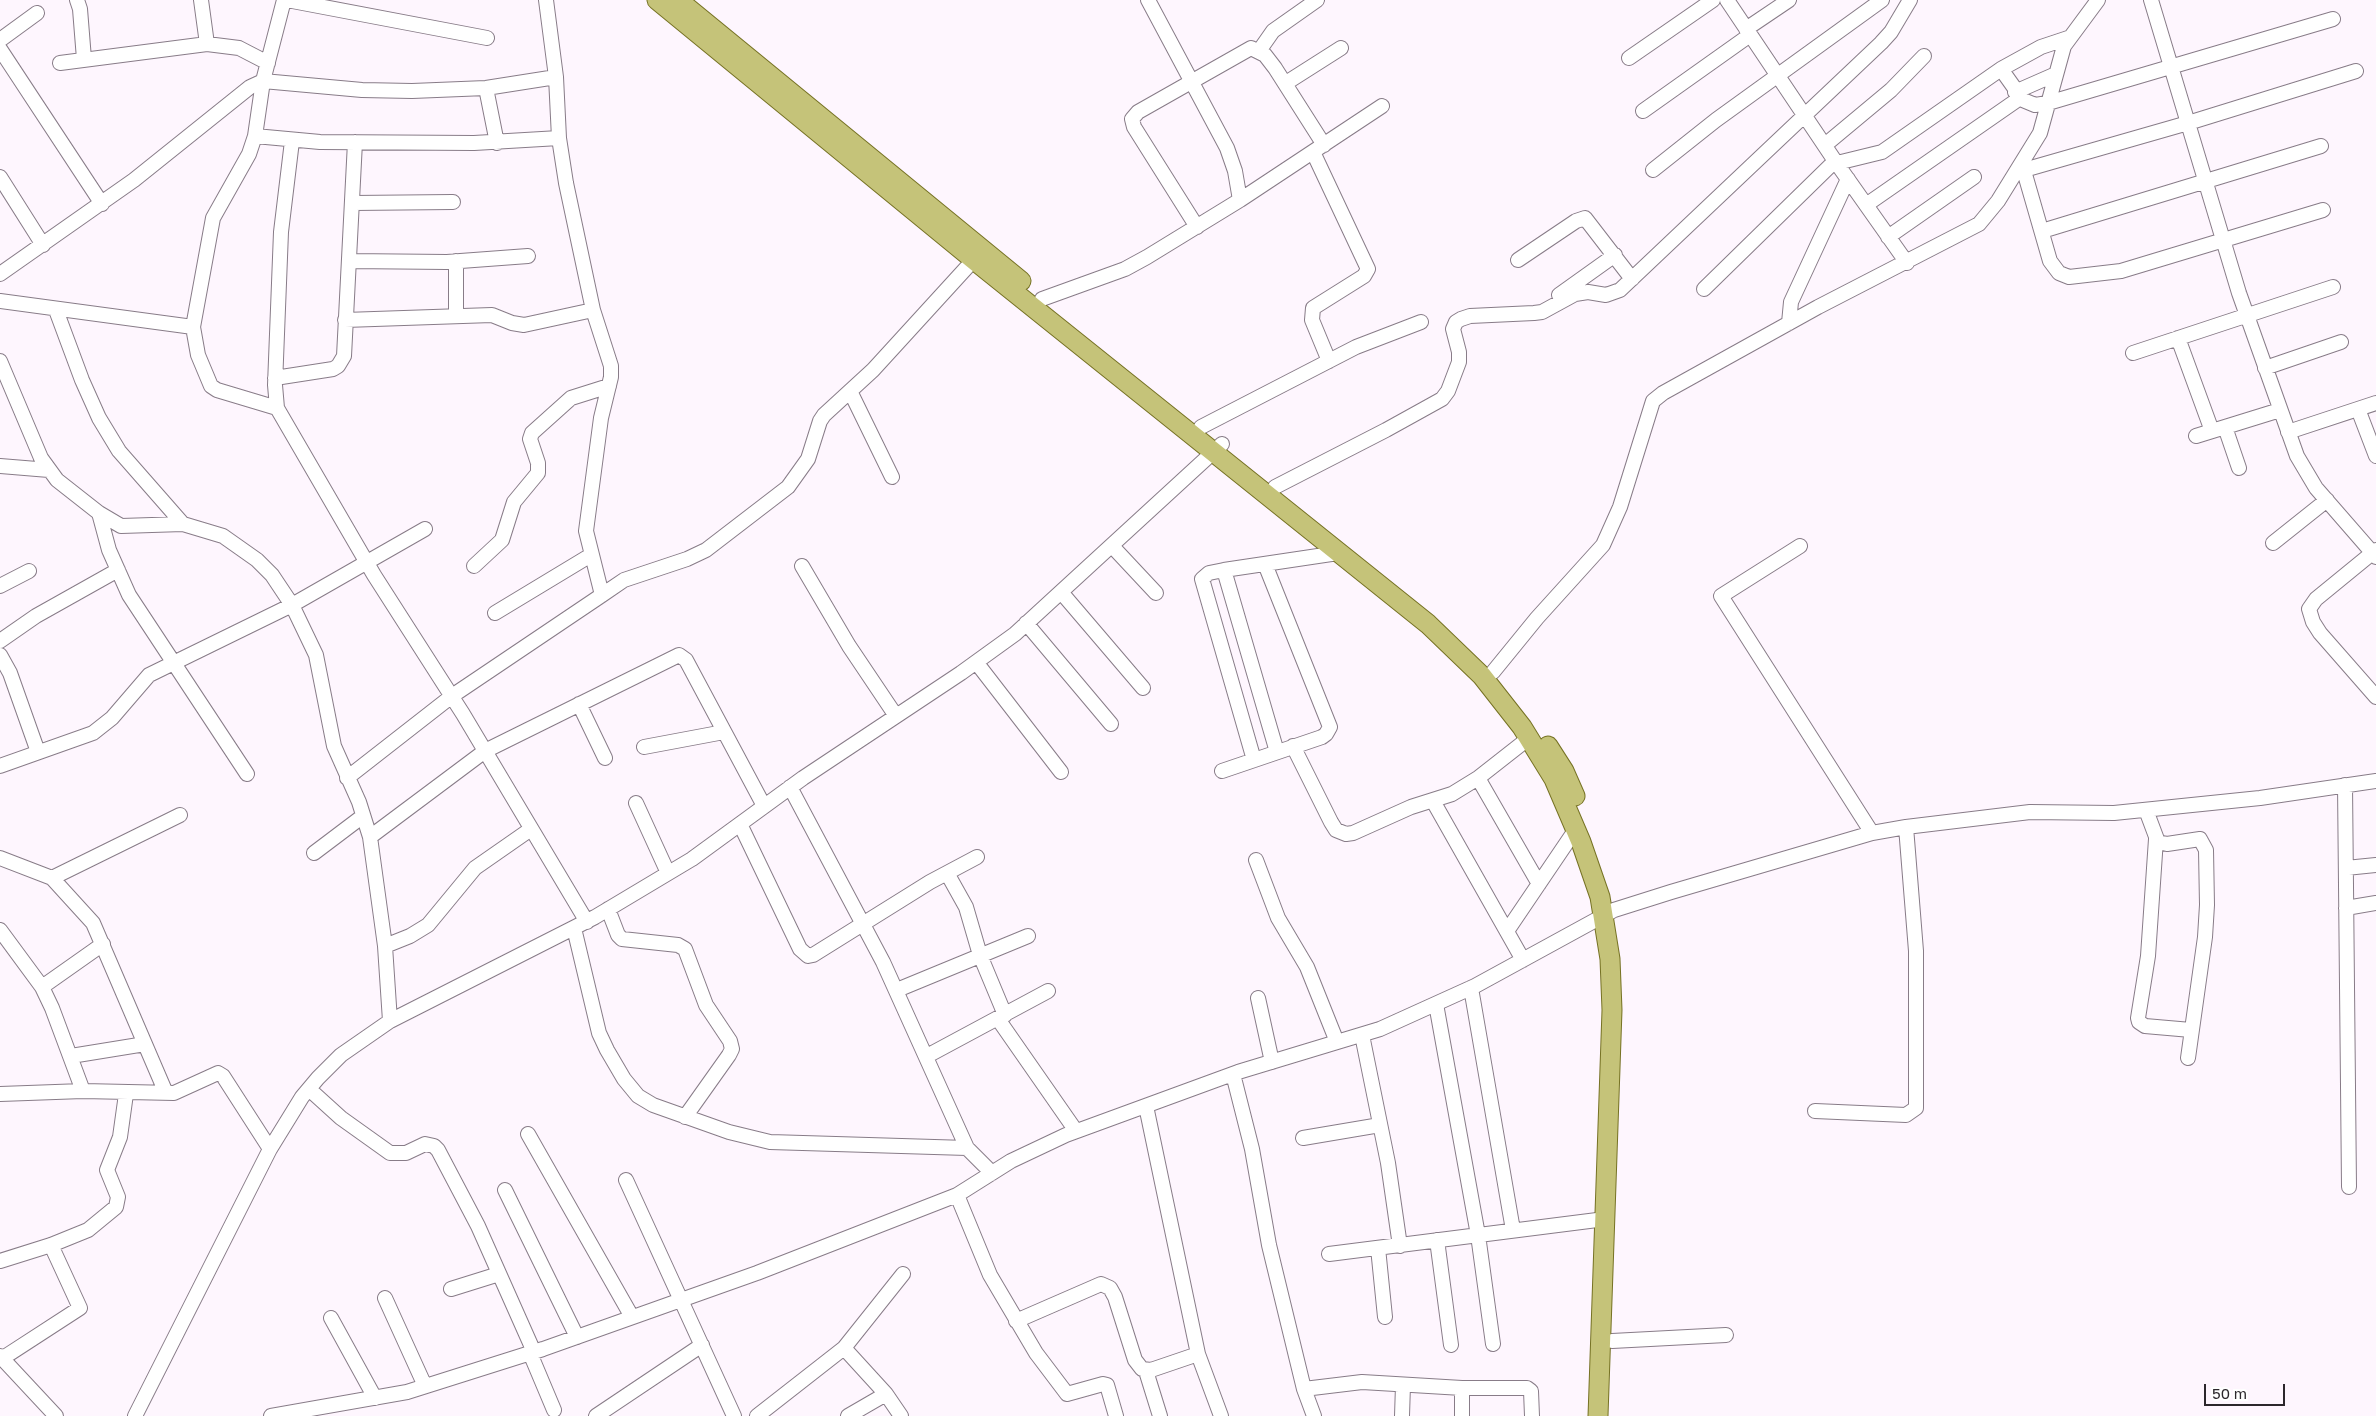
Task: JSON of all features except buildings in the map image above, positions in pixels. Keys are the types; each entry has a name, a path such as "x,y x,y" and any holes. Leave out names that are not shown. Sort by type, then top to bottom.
{"main road":[{"path":"657,0 978,254 1218,448 1338,554 1428,624 1482,676 1529,738 1554,779 1576,829 1600,897 1609,913 1622,956 1624,1014 1609,1416"},
{"path":"678,0 978,254 1042,299 1201,427 1218,448 1276,487 1434,614 1493,672 1531,719 1564,771 1592,834 1611,894 1609,913 1612,1010 1598,1416"}],"street":[{"path":"77,0 80,9 84,58"},
{"path":"201,0 207,44"},
{"path":"277,408 217,390 211,386 198,355 192,327 213,218 249,154 255,136 263,81 286,0 487,38"},
{"path":"546,0 556,76 559,138 566,183 593,310 611,366 609,386 601,418 587,528 602,595"},
{"path":"1148,0 1227,148 1235,171 1240,200"},
{"path":"1628,58 1713,0"},
{"path":"1727,0 1777,76 1907,263"},
{"path":"1643,111 1789,0"},
{"path":"1653,170 1716,120 1882,0"},
{"path":"1276,487 1442,399 1448,391 1459,362 1459,352 1453,329 1456,322 1470,316 1542,312 1575,294 1614,294 1891,32 1910,0"},
{"path":"1493,672 1537,618 1603,544 1620,507 1653,401 1663,393 1789,323 1979,224 1990,213 2023,167 2040,133 2068,38 2098,0"},
{"path":"2151,0 2223,241 2288,432 2306,474 2375,554 2316,599 2309,610 2313,622 2320,633 2376,697"},
{"path":"1259,51 1273,31 1309,2"},
{"path":"0,40 37,13"},
{"path":"2001,69 2018,95 2035,105 2048,103 2333,19"},
{"path":"1704,289 1836,162 1882,152 2001,69 2041,47 2068,38"},
{"path":"60,63 84,58 207,44 238,48 268,64"},
{"path":"1197,226 1132,123 1138,112 1250,48 1259,51 1286,83 1318,149 1368,269 1364,276 1313,308 1312,320 1329,361"},
{"path":"1286,83 1341,48"},
{"path":"0,49 102,204"},
{"path":"1825,145 1891,90 1924,56"},
{"path":"2023,167 2188,123 2356,71"},
{"path":"1866,205 2018,95 2056,74"},
{"path":"0,274 102,204 250,87 263,81 362,90 412,91 486,88 556,76"},
{"path":"486,88 496,143"},
{"path":"1042,299 1124,268 1240,200 1382,106"},
{"path":"255,136 292,141 496,143 559,138"},
{"path":"292,141 283,210 275,378 277,408 366,561 452,696 531,829 580,925 599,1032 614,1062 638,1096 652,1106 749,1138 770,1142 968,1148"},
{"path":"275,378 338,366 344,356 355,142"},
{"path":"2042,232 2321,146"},
{"path":"2023,167 2054,269 2058,273 2069,277 2121,271 2323,210"},
{"path":"0,177 43,245"},
{"path":"1888,237 1974,177"},
{"path":"1789,323 1791,302 1848,179"},
{"path":"353,203 453,202"},
{"path":"1518,260 1582,218 1590,222 1632,279"},
{"path":"348,778 452,696 624,580 687,559 706,550 788,487 808,459 820,421 832,406 873,370 978,254"},
{"path":"1534,313 1615,255"},
{"path":"349,261 456,261 528,256"},
{"path":"456,261 456,316"},
{"path":"2133,353 2333,287"},
{"path":"0,301 192,327"},
{"path":"56,310 82,380 99,418 119,451 183,524"},
{"path":"346,320 492,315 512,323 524,325 593,310"},
{"path":"1201,427 1356,347 1421,322"},
{"path":"2178,338 2218,429 2239,468"},
{"path":"2265,368 2341,342"},
{"path":"0,361 49,470 58,480 99,513 121,526 183,524 210,531 240,545 272,575 292,605 316,655 334,746 370,837 385,946 390,1021"},
{"path":"474,566 502,540 514,502 538,473 538,463 530,442 532,432 571,398 609,386"},
{"path":"850,391 892,478"},
{"path":"2288,432 2376,403"},
{"path":"2358,408 2376,456"},
{"path":"2196,436 2280,410"},
{"path":"135,1416 270,1149 294,1109 309,1089 341,1055 390,1021 580,925 668,873 790,787 976,662 1026,623 1218,448"},
{"path":"0,466 49,470"},
{"path":"2273,543 2327,500"},
{"path":"99,513 109,550 130,595 172,662 247,774"},
{"path":"0,766 93,733 112,718 149,675 172,662 292,605 425,529"},
{"path":"1112,546 1156,593"},
{"path":"1800,546 1721,596 1872,833"},
{"path":"1254,760 1202,582 1205,575 1224,570 1338,554"},
{"path":"495,613 592,555"},
{"path":"1222,770 1326,734 1330,723 1264,564"},
{"path":"802,566 849,646 896,716"},
{"path":"0,586 29,570"},
{"path":"0,641 36,616 118,570"},
{"path":"1224,570 1277,752"},
{"path":"1061,592 1143,688"},
{"path":"1026,623 1111,724"},
{"path":"0,655 10,673 38,752"},
{"path":"370,837 485,751 676,656 682,656 686,660 764,806"},
{"path":"976,662 1061,772"},
{"path":"579,704 605,758"},
{"path":"644,747 724,732"},
{"path":"1293,746 1330,822 1340,833 1353,833 1411,807 1452,794 1478,778 1529,738"},
{"path":"1478,778 1539,884"},
{"path":"271,1416 375,1398 425,1386 532,1353 681,1300 957,1196 1011,1161 1076,1131 1233,1074 1380,1029 1471,988 1609,913 1872,833 2030,812 2114,813 2260,798 2345,786 2375,779"},
{"path":"2345,786 2350,1187"},
{"path":"790,787 897,990 968,1148 992,1173"},
{"path":"1433,801 1523,960"},
{"path":"636,803 668,873"},
{"path":"2146,810 2156,839 2148,956 2138,1018 2145,1026 2191,1030"},
{"path":"52,878 180,815"},
{"path":"314,853 363,816"},
{"path":"740,824 803,954 813,955 947,873 977,858"},
{"path":"1815,1111 1906,1115 1916,1108 1916,951 1906,827"},
{"path":"385,946 410,936 428,925 475,868 531,829"},
{"path":"1507,932 1576,829"},
{"path":"2156,839 2167,844 2200,839 2206,850 2207,904 2205,937 2188,1058"},
{"path":"0,858 52,878 93,922 166,1094"},
{"path":"1256,860 1278,918 1306,967 1337,1042"},
{"path":"2346,868 2376,865"},
{"path":"947,873 966,907 980,955 1002,1017 1076,1131"},
{"path":"2346,908 2376,903"},
{"path":"608,909 618,935 622,939 678,945 685,949 704,1000 730,1041 732,1049 729,1055 686,1117"},
{"path":"897,990 1028,936"},
{"path":"3,938 42,987 71,1056 83,1092"},
{"path":"42,987 103,944"},
{"path":"1471,988 1513,1230"},
{"path":"927,1056 1048,991"},
{"path":"1258,998 1272,1062"},
{"path":"1436,1004 1478,1234 1493,1344"},
{"path":"1362,1035 1380,1126 1400,1246"},
{"path":"71,1056 145,1044"},
{"path":"0,1094 83,1092 166,1094 178,1092 215,1074 220,1074 270,1149"},
{"path":"1233,1074 1252,1149 1269,1245 1304,1389 1314,1416"},
{"path":"309,1089 341,1118 390,1153 406,1153 425,1144 434,1146 478,1226 554,1410"},
{"path":"0,1261 51,1245 93,1227 106,1217 118,1201 107,1170 120,1137 126,1094"},
{"path":"1146,1106 1198,1354 1221,1416"},
{"path":"1303,1138 1380,1126"},
{"path":"528,1134 632,1317"},
{"path":"626,1180 734,1416"},
{"path":"505,1190 577,1337"},
{"path":"957,1196 990,1275 1036,1353 1064,1392 1071,1394 1106,1384 1116,1416"},
{"path":"1329,1254 1605,1219"},
{"path":"1437,1240 1451,1345"},
{"path":"51,1245 80,1308 1,1357 56,1416"},
{"path":"1378,1248 1385,1317"},
{"path":"451,1289 499,1274"},
{"path":"757,1416 844,1348 903,1274"},
{"path":"1016,1321 1095,1286 1106,1286 1115,1297 1135,1360 1138,1366 1146,1371 1160,1416"},
{"path":"385,1298 425,1386"},
{"path":"331,1318 375,1398"},
{"path":"1612,1342 1726,1335"},
{"path":"596,1416 702,1346"},
{"path":"844,1348 886,1394 901,1416"},
{"path":"1146,1371 1198,1354"},
{"path":"1304,1389 1356,1382 1462,1388 1529,1389 1531,1392 1532,1416"},
{"path":"1402,1416 1403,1385"},
{"path":"1462,1388 1462,1416"},
{"path":"848,1416 886,1394"}]}
